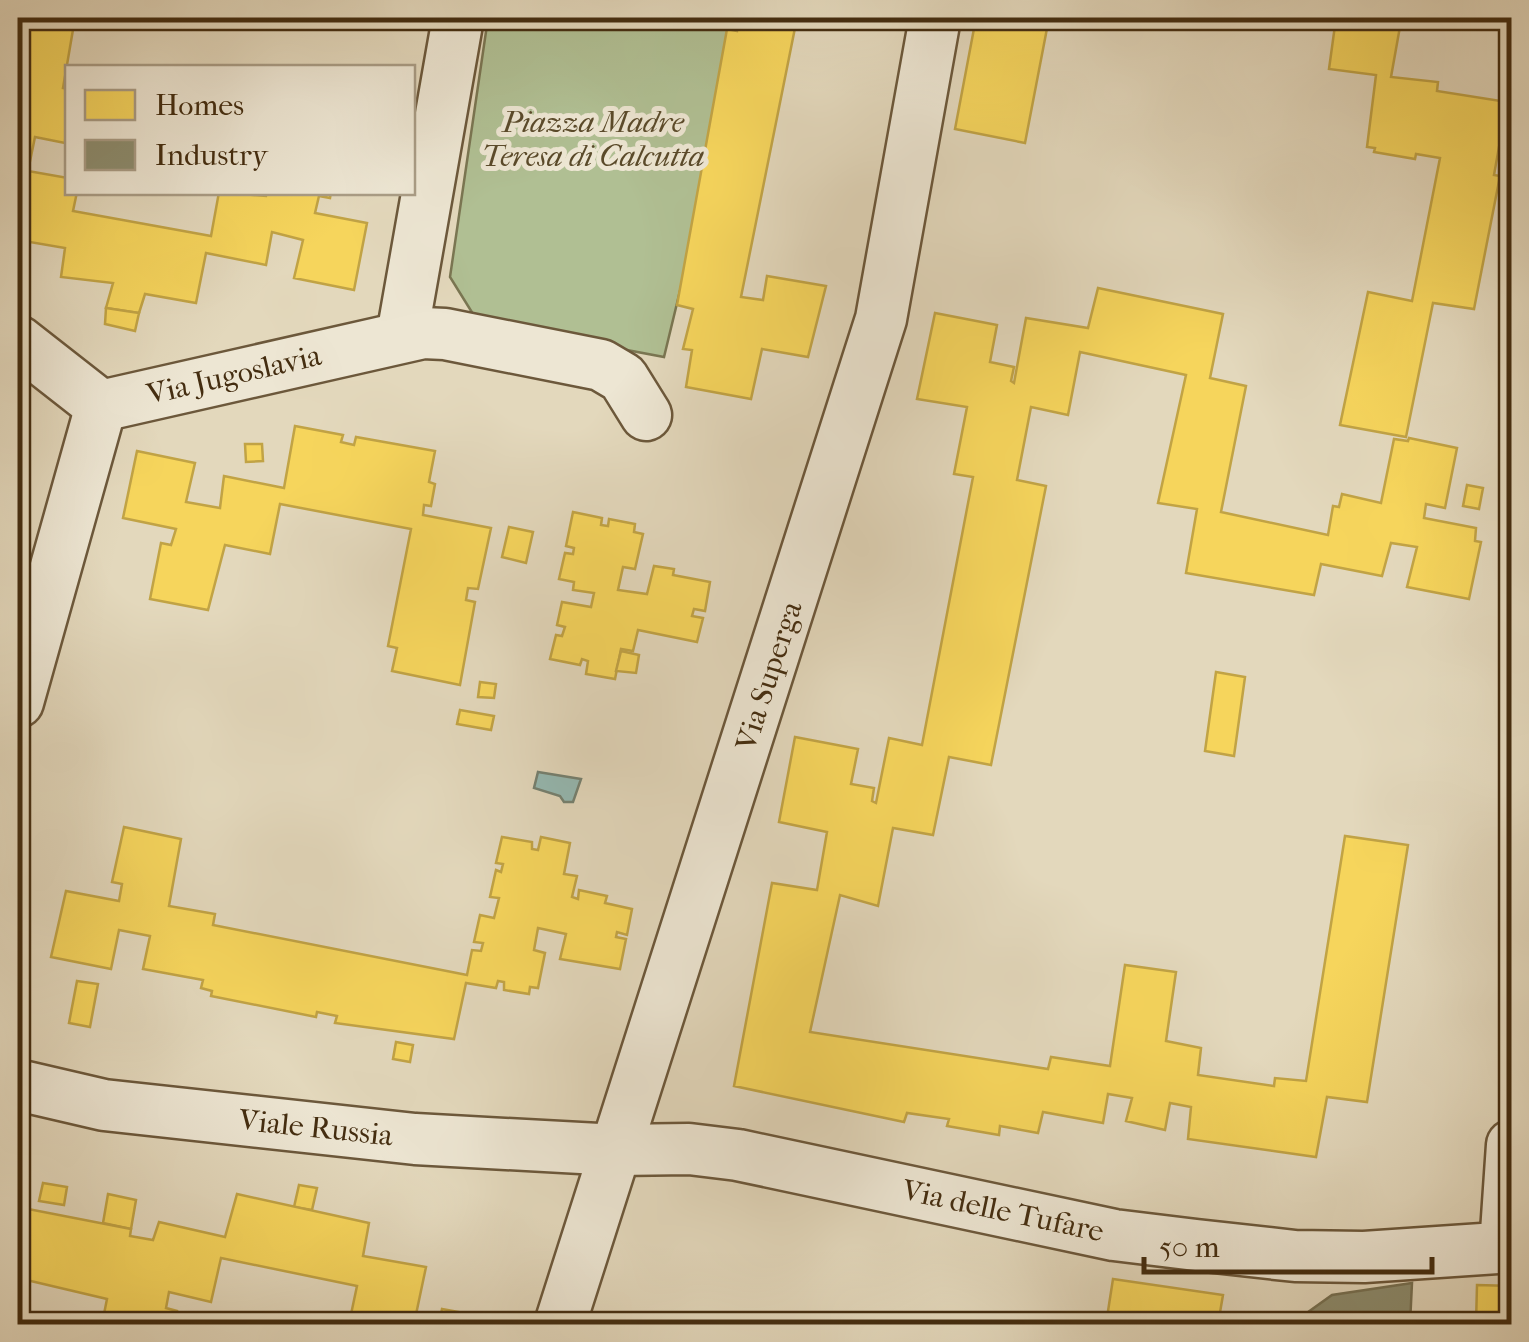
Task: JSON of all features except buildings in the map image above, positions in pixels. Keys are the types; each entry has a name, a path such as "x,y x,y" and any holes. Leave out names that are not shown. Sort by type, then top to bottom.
{"street":[{"path":"402,336 458,18"},
{"name":"Via Superga","path":"560,1324 882,319 935,18"},
{"name":"Via Jugoslavia","path":"101,406 402,336 444,334 601,365 623,378 646,416"},
{"path":"18,341 101,406 18,702"},
{"name":"Viale Russia","path":"18,1085 104,1105 415,1138 618,1150"},
{"path":"1508,1247 1512,1145"},
{"name":"Via delle Tufare","path":"618,1150 689,1149 738,1155 1114,1235 1236,1250 1364,1257 1508,1247"}],"green space":[{"name":"Piazza Madre Teresa di Calcutta","path":"488,18 746,18 664,357 478,322 450,277"}],"water":[{"path":"538,772 581,779 573,802 564,802 560,796 534,788"}]}
